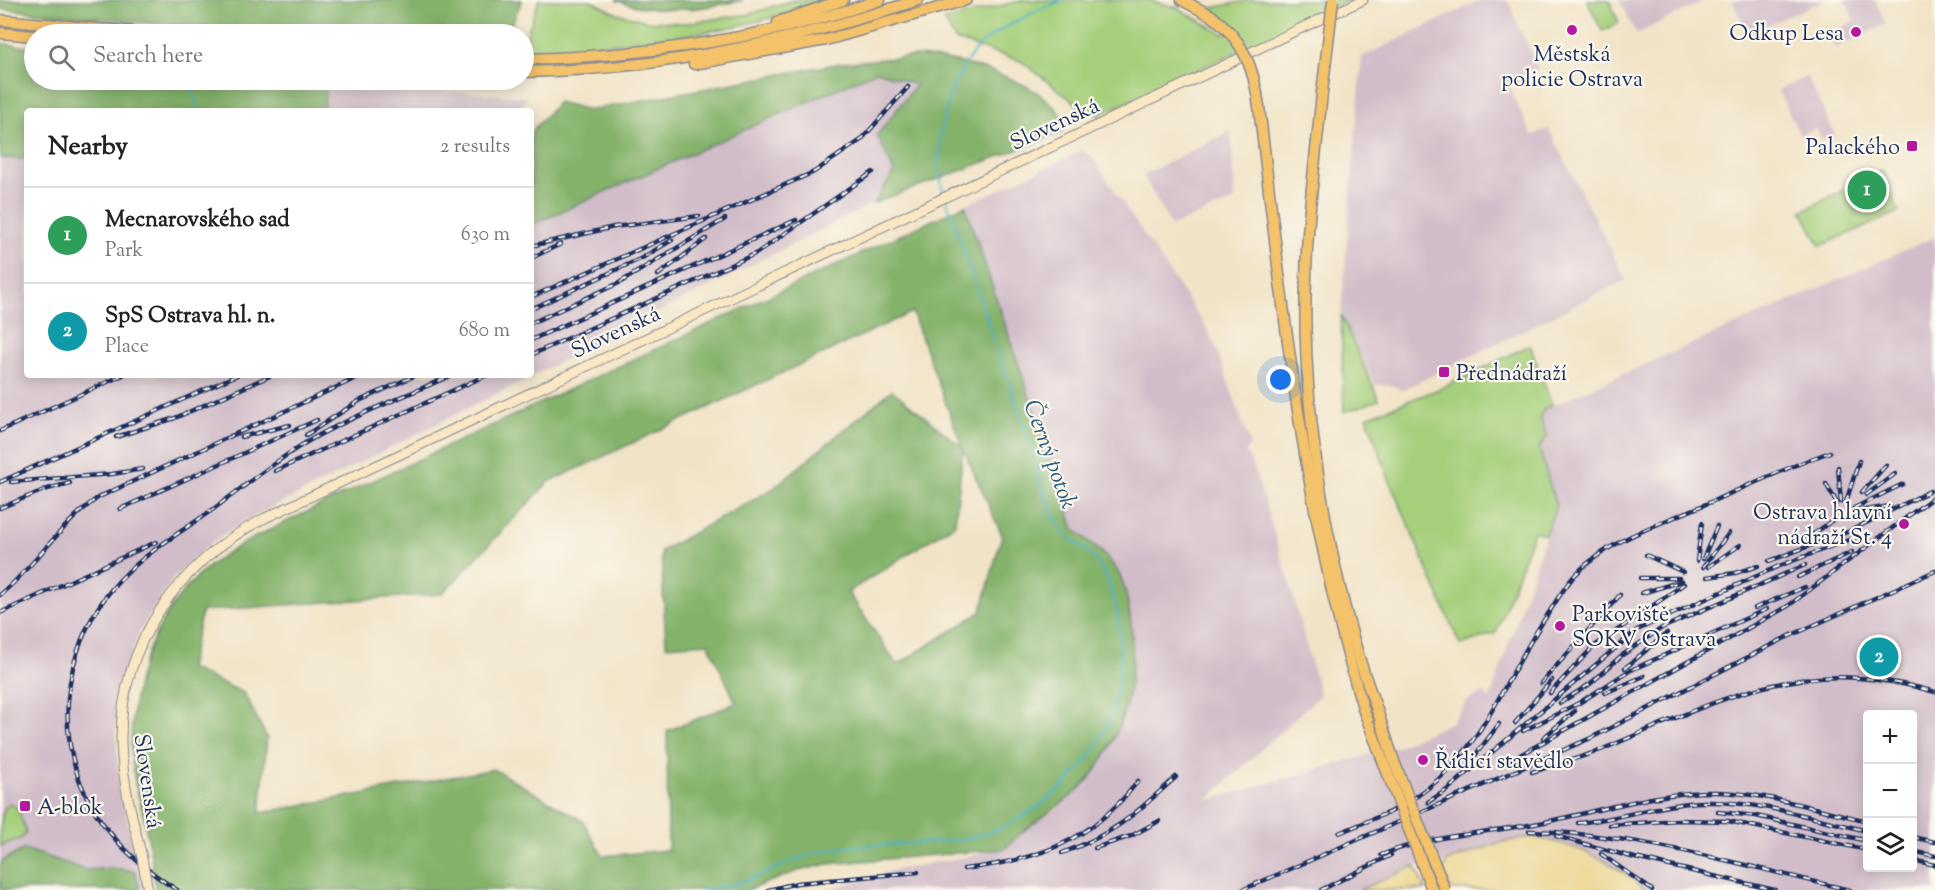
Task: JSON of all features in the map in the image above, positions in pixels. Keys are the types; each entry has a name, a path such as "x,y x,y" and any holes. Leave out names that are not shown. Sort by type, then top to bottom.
{"highway":[{"path":"628,53 768,25 843,0"},
{"path":"534,59 628,53 730,39 819,19 880,0"},
{"path":"534,72 589,69 739,50 831,27 918,0"},
{"path":"589,69 611,73 722,61 826,40 966,0"},
{"path":"1182,0 1212,16 1233,34 1252,68 1260,106 1278,268 1314,508 1336,611 1364,711 1432,890"},
{"path":"1333,0 1305,281 1310,405 1332,545 1359,653 1398,774 1445,890"},
{"path":"0,20 48,24"},
{"path":"0,33 24,35"}],"street":[{"path":"1337,12 1363,0"},
{"path":"1251,52 1325,17"},
{"name":"Slovenská","path":"148,890 123,764 122,724 127,687 141,643 161,607 185,576 214,549 263,519 1242,57"}],"shaded area":[{"path":"1481,0 1507,0 1538,69 1509,82 1513,95 1532,135 1549,129 1626,280 1400,391 1399,388 1390,385 1375,385 1341,315 1362,57"},
{"path":"1619,0 1706,0 1636,34"},
{"path":"1732,0 1825,0 1748,34"},
{"path":"1845,0 1875,0 1886,24 1835,48 1828,34 1854,21"},
{"path":"877,71 917,85 877,135 894,172 874,203 534,375 534,224"},
{"path":"1807,77 1835,134 1822,140 1816,128 1800,135 1778,90"},
{"path":"326,90 434,90 528,97 519,108 323,108"},
{"path":"1231,131 1235,200 1171,226 1143,175"},
{"path":"1082,151 1092,157 1204,324 1215,345 1250,444 1246,452 1254,468 1288,578 1320,695 1206,801 1396,747 1452,722 1469,699 1485,693 1490,699 1556,505 1539,448 1540,417 1544,409 1935,237 1935,890 1645,890 1633,879 1594,854 1498,843 1446,862 1415,866 1359,890 826,890 891,871 1005,849 1018,834 1059,808 1131,688 1131,620 1122,579 1110,559 1074,529 965,205"},
{"path":"0,158 24,159 24,378 528,378 247,520 212,542 172,580 138,634 120,695 115,728 120,787 132,839 141,853 148,890 0,890"}],"green space":[{"path":"0,0 522,0 512,24 160,24 0,9"},
{"path":"539,0 590,0 616,13 647,21 686,23 750,14 793,0 826,0 761,21 723,29 612,44 534,49 534,24 530,24"},
{"path":"616,0 743,0 696,8 663,9 631,5"},
{"path":"1023,0 1148,0 1176,7 1224,34 1232,28 1212,8 1251,0 1350,0 1099,115 1083,109 1021,61 955,40 944,20"},
{"path":"1587,0 1609,0 1619,23 1602,31"},
{"path":"0,43 24,47 24,90 326,90 323,108 24,108 24,159 0,158"},
{"path":"916,56 978,67 1023,84 1042,96 1057,110 1066,126 1062,133 874,203 894,172 877,135 916,85 877,71 534,224 534,129 558,102 590,110 841,63"},
{"path":"1883,170 1899,212 1820,246 1802,211"},
{"path":"965,205 1074,529 1107,557 1117,570 1124,586 1132,632 1128,696 1114,737 1092,775 1072,796 1026,830 1005,849 827,864 798,871 748,890 156,890 132,760 135,696 154,637 169,611 188,586 211,565 248,541","holes":["912,312 962,447 892,390 771,490 661,551 666,646 708,643 736,703 667,731 668,850 603,856 583,821 494,769 260,813 267,738 244,693 189,668 202,611 442,594 549,482","963,449 1002,535 981,612 897,665 848,592 955,524"]},
{"path":"1341,315 1379,400 1344,412"},
{"path":"1530,345 1552,405 1544,409 1540,417 1547,437 1539,448 1556,505 1545,535 1534,531 1496,633 1460,645 1388,477 1367,417 1444,387"},
{"path":"10,803 18,809 26,832 22,838 0,846 2,815"},
{"path":"25,849 86,870 112,868 135,871 140,890 1,890 0,866 3,860"}],"sand":[{"path":"1531,837 1563,844 1592,854 1606,861 1645,890 1452,890 1444,872 1446,862 1498,843"},
{"path":"1415,866 1425,890 1359,890"}],"waterway":[{"name":"Černý potok","path":"944,193 939,155 945,112 952,91 971,55 984,42 1002,30 1062,0"},
{"path":"192,90 198,108"},
{"name":"Černý potok","path":"704,890 743,882 818,852 845,847 951,841 991,832 1014,822 1056,793 1074,775 1103,734 1112,712 1118,685 1120,656 1119,626 1112,592 1099,564 1089,552 1064,532 1051,509 946,199"}],"railway":[{"path":"534,296 814,172 861,140 908,87"},
{"path":"534,354 757,253 873,172"},
{"path":"534,245 614,227 699,216"},
{"path":"534,322 619,283 725,219"},
{"path":"534,339 796,220"},
{"path":"658,275 706,239"},
{"path":"534,308 642,258 672,240"},
{"path":"534,257 561,244"},
{"path":"0,431 116,378"},
{"path":"0,482 230,378"},
{"path":"116,437 175,418 265,378"},
{"path":"0,595 72,519 99,497 357,378"},
{"path":"306,435 359,401 409,378"},
{"path":"177,890 139,862 107,830 94,811 76,769 70,745 68,698 72,674 86,629 112,589 138,563 286,455 346,421 445,378"},
{"path":"275,471 480,378"},
{"path":"120,509 317,420"},
{"path":"241,437 290,425"},
{"path":"1386,814 1417,796 1442,776 1463,753 1497,702 1559,596 1574,576 1588,563 1604,551 1639,532 1830,452"},
{"path":"1846,502 1859,461"},
{"path":"1862,492 1886,465"},
{"path":"1838,467 1841,502"},
{"path":"11,482 112,474 143,469"},
{"path":"1866,495 1895,474"},
{"path":"0,508 44,490 70,483"},
{"path":"1826,484 1837,503"},
{"path":"1854,508 1903,484"},
{"path":"1769,561 1850,531 1930,491"},
{"path":"1502,765 1788,606 1935,496"},
{"path":"1854,512 1890,506"},
{"path":"1803,542 1834,519"},
{"path":"1697,561 1702,523"},
{"path":"1703,559 1717,526"},
{"path":"1703,567 1729,533"},
{"path":"1428,802 1447,790 1637,630 1779,566 1862,535"},
{"path":"0,613 156,542"},
{"path":"1708,567 1740,545"},
{"path":"1798,577 1852,552"},
{"path":"1646,555 1683,572"},
{"path":"1560,703 1590,684 1621,656 1662,628 1805,565"},
{"path":"1707,577 1735,573 1758,566"},
{"path":"1242,890 1591,738 1783,639 1935,571"},
{"path":"1640,578 1679,578"},
{"path":"1642,593 1682,581"},
{"path":"1550,693 1593,647 1684,584"},
{"path":"1755,608 1805,587"},
{"path":"1541,683 1620,595"},
{"path":"1523,731 1579,703 1629,671 1767,609"},
{"path":"1625,668 1667,633"},
{"path":"1605,693 1644,676"},
{"path":"1532,772 1598,751 1733,696 1789,682 1833,677 1862,678 1935,692"},
{"path":"1515,723 1552,680"},
{"path":"1543,738 1575,711"},
{"path":"1470,762 1499,724"},
{"path":"1062,853 1124,822 1176,777"},
{"path":"964,869 1016,860 1061,844 1082,833 1101,819 1138,781"},
{"path":"1381,855 1441,838 1545,822 1651,798 1694,793 1754,795 1863,820"},
{"path":"1578,823 1673,805 1726,802 1787,812 1863,830"},
{"path":"1339,833 1392,811"},
{"path":"1718,812 1756,816 1863,840"},
{"path":"1610,825 1678,820 1728,821 1863,849"},
{"path":"1095,848 1131,836 1159,821"},
{"path":"1529,831 1569,833 1650,844 1850,890"},
{"path":"1556,836 1635,858 1775,890"},
{"path":"1917,838 1935,842"},
{"path":"1917,852 1935,856"},
{"path":"1601,854 1652,890"},
{"path":"1321,890 1391,855"},
{"path":"1917,861 1935,865"},
{"path":"768,890 797,883 918,872"}],"place":[{"name":"Městská policie Ostrava","path":"1572,30"},
{"name":"Odkup Lesa","path":"1856,32"},
{"name":"Palackého","path":"1912,146"},
{"name":"Mecnarovského sad","path":"1867,190"},
{"name":"Přednádraží","path":"1444,372"},
{"name":"Ostrava hlavní nádraží St. 4","path":"1904,524"},
{"name":"Parkoviště SOKV Ostrava","path":"1560,626"},
{"name":"SpS Ostrava hl. n.","path":"1879,657"},
{"name":"Řídicí stavědlo","path":"1423,760"},
{"name":"A-blok","path":"25,806"}]}
